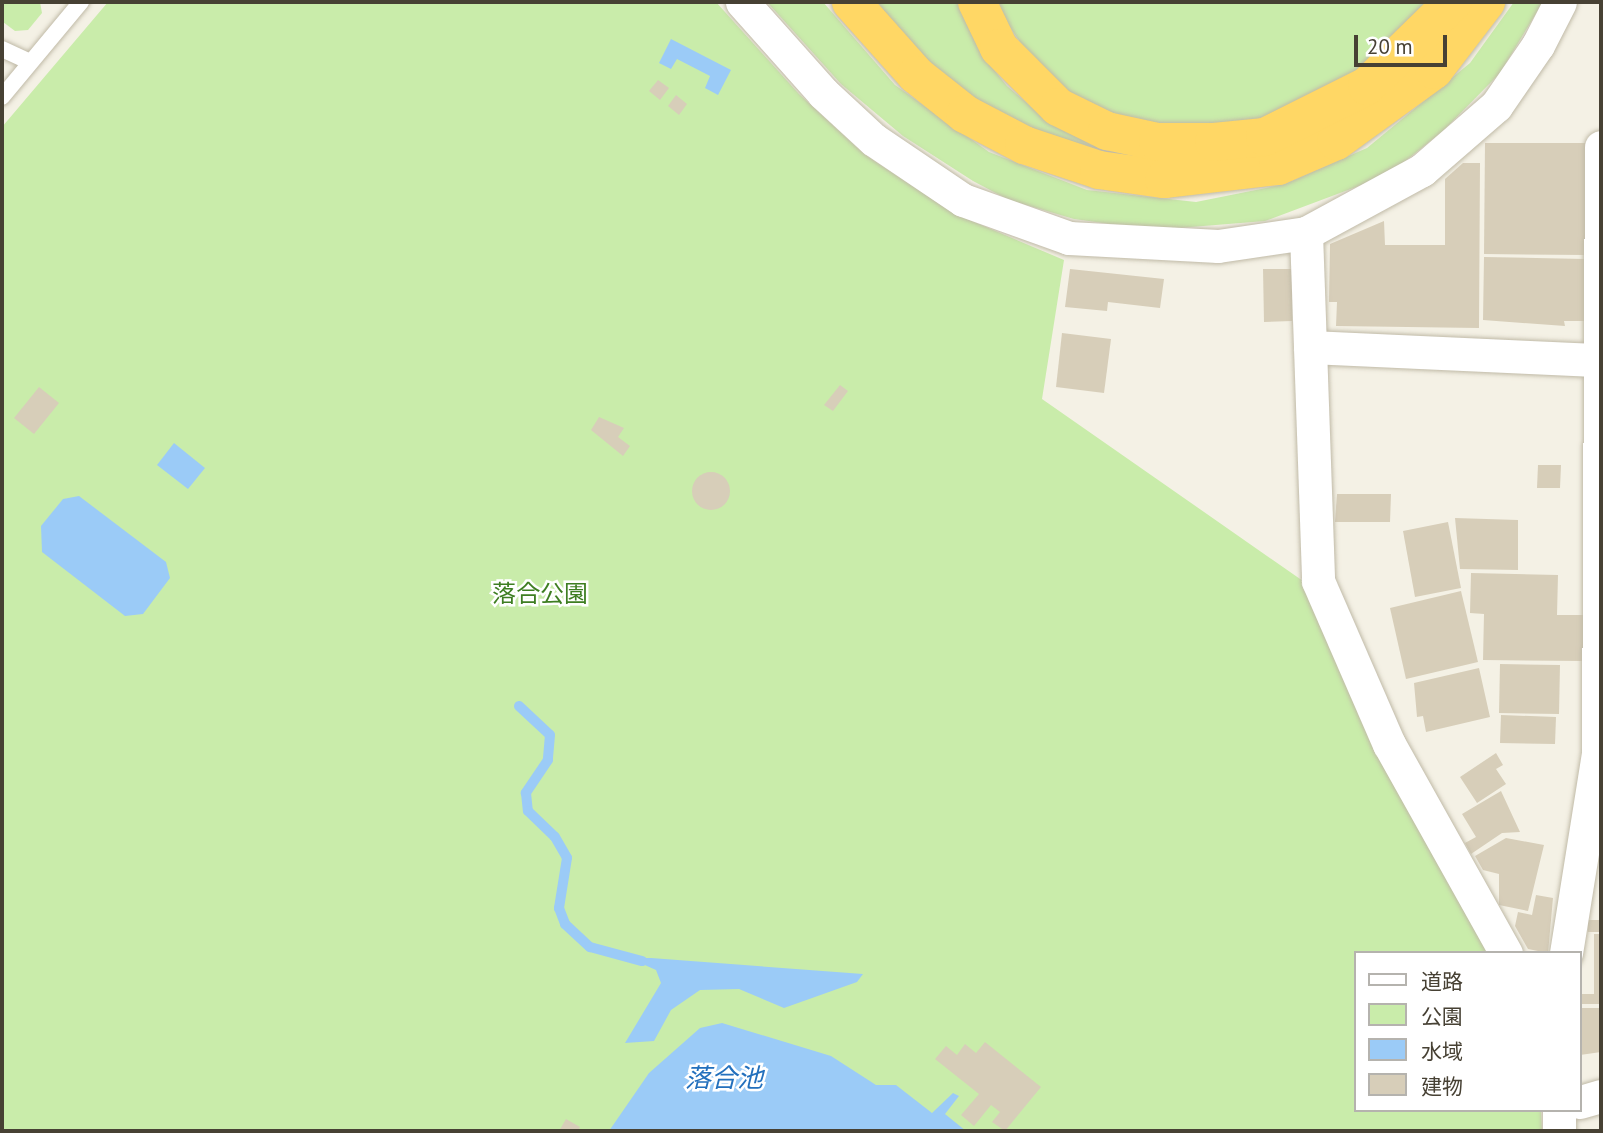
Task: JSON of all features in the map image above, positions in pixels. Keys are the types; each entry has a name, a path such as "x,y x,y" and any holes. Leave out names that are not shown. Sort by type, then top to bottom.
{"highway":[{"path":"851,2 916,75 965,114 1024,145 1099,170 1164,179 1278,166 1336,141 1434,70 1486,2"},
{"path":"977,2 999,48 1058,107 1107,131 1158,142 1265,137 1367,86 1453,2"}],"street":[{"path":"742,2 823,93 874,140 963,200 1069,238 1218,246 1306,233 1422,170 1496,106 1538,45 1560,2"},
{"path":"1566,951 1598,754 1601,147"},
{"path":"1306,233 1318,581 1389,744 1505,951"},
{"path":"1310,347 1601,360"},
{"path":"1582,1101 1601,1096"},
{"path":"1559,1112 1559,1131"}],"lane":[{"path":"2,97 81,2"},
{"path":"2,49 30,62"}],"green space":[{"path":"4,2 40,2 42,13 28,30 15,31 3,22"},
{"name":"落合公園","path":"108,2 716,2 799,94 864,154 953,213 1064,260 1042,399 1303,581 1492,951 1354,951 1354,1112 1541,1112 1542,1131 2,1131 2,127"},
{"path":"767,2 823,2 895,85 989,152 1087,190 1196,202 1285,184 1367,148 1470,63 1514,2 1543,2 1500,73 1444,130 1388,175 1265,221 1154,230 1074,219 1009,200 973,181 903,136 841,84"},
{"path":"868,2 957,2 981,54 1007,86 1041,115 1099,146 1094,157 1053,143 973,99 919,55"},
{"path":"993,2 1432,2 1373,62 1294,109 1247,123 1146,128 1067,92 1033,61"}],"water":[{"path":"671,39 731,70 718,95 705,88 710,76 677,59 671,69 659,63"},
{"path":"174,443 205,468 188,489 157,465"},
{"path":"79,496 166,562 170,578 143,614 125,616 42,552 41,526 63,499"},
{"path":"629,958 863,974 857,982 784,1008 739,989 700,990 671,1010 654,1041 625,1043 661,983 656,970"},
{"name":"落合池","path":"722,1023 831,1056 876,1085 896,1085 932,1113 953,1093 959,1096 945,1114 966,1131 609,1131 649,1073 700,1028"}],"building":[{"path":"658,80 669,88 660,100 649,91"},
{"path":"676,95 687,104 679,115 668,106"},
{"path":"1485,143 1587,143 1586,255 1484,254"},
{"path":"1463,163 1480,163 1479,328 1336,326 1337,302 1329,302 1330,244 1384,221 1385,245 1445,245 1445,179"},
{"path":"1484,257 1585,259 1584,321 1564,321 1565,326 1483,320"},
{"path":"1070,269 1164,279 1160,308 1108,302 1107,311 1065,307"},
{"path":"1263,269 1292,269 1292,321 1264,322"},
{"path":"1062,333 1111,339 1104,393 1056,387"},
{"path":"840,385 848,391 833,411 824,405"},
{"path":"39,387 59,403 34,434 14,418"},
{"path":"599,417 624,428 618,437 630,446 623,456 591,430"},
{"path":"1538,465 1561,465 1560,488 1537,488"},
{"path":"711,472 724,478 730,491 724,504 711,510 698,504 692,491 698,478"},
{"path":"1337,494 1391,494 1390,522 1335,522"},
{"path":"1455,518 1518,520 1518,570 1460,569"},
{"path":"1448,522 1461,588 1415,597 1403,531"},
{"path":"1471,573 1558,575 1557,615 1584,615 1583,661 1483,660 1484,614 1470,613"},
{"path":"1461,591 1478,662 1406,679 1390,608"},
{"path":"1500,664 1560,665 1559,714 1499,713"},
{"path":"1479,668 1490,717 1426,732 1423,716 1417,717 1414,683"},
{"path":"1501,715 1556,717 1555,744 1500,743"},
{"path":"1496,753 1503,765 1496,769 1506,784 1477,803 1460,777"},
{"path":"1501,791 1520,832 1502,833 1471,854 1465,843 1476,837 1462,814"},
{"path":"1506,838 1544,845 1528,911 1499,905 1499,874 1483,870 1475,856"},
{"path":"1536,895 1553,898 1548,951 1528,949 1515,926 1518,912 1532,915"},
{"path":"1588,920 1601,920 1601,932 1588,932"},
{"path":"1594,934 1601,934 1601,1004 1582,1004 1582,994 1594,994"},
{"path":"1582,1008 1601,1008 1601,1052 1582,1055"},
{"path":"985,1042 1041,1087 1005,1131 992,1122 1000,1112 991,1105 974,1126 961,1115 979,1094 935,1059 946,1046 957,1055 965,1044 976,1053"},
{"path":"566,1119 580,1127 578,1131 559,1131"}],"waterway":[{"path":"519,706 550,735 548,760 526,793 528,811 555,837 567,858 559,908 565,924 590,947 642,961"}]}
